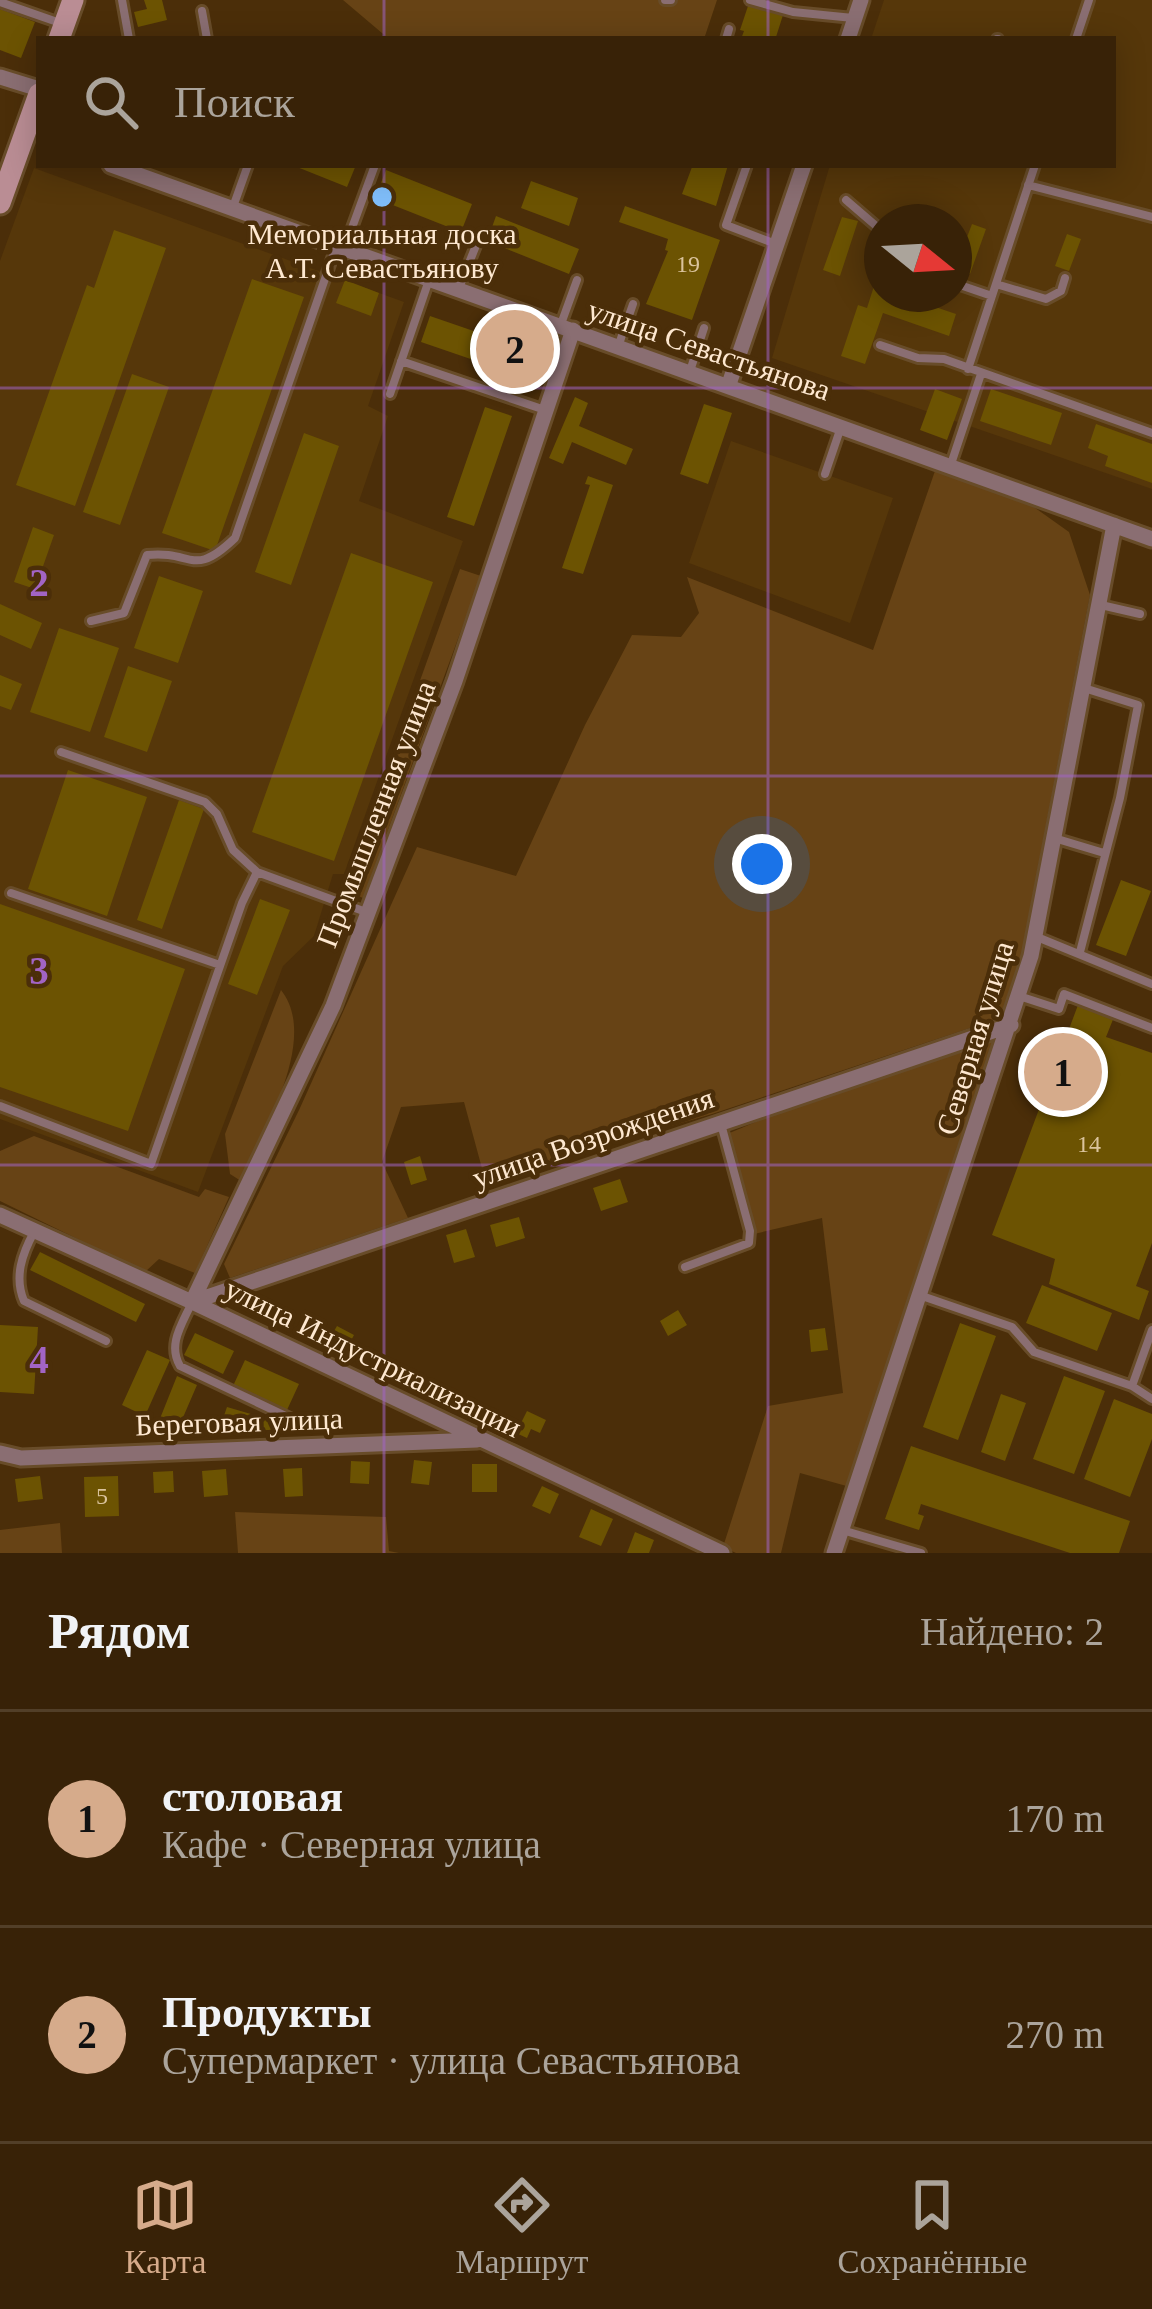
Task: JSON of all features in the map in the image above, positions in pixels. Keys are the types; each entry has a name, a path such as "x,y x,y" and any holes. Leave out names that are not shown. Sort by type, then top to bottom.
{"street":[{"path":"62,32 73,0"},
{"path":"849,36 861,0"},
{"path":"0,77 36,91"},
{"path":"0,203 32,137"},
{"name":"улица Севастьянова","path":"120,168 1152,539"},
{"path":"729,384 803,168"},
{"name":"Промышленная улица","path":"192,1301 333,1006 455,681 546,411 567,328"},
{"name":"Северная улица","path":"834,1553 1019,996 1035,936 1114,525"},
{"name":"улица Возрождения","path":"192,1301 1011,1024"},
{"name":"улица Индустриализации","path":"0,1215 722,1553"},
{"name":"Береговая улица","path":"0,1453 21,1458 480,1440"}],"lane":[{"path":"122,0 128,36"},
{"path":"750,0 793,12 855,18"},
{"path":"1077,36 1089,0"},
{"path":"0,2 62,32"},
{"path":"202,11 206,36"},
{"path":"233,208 244,168"},
{"path":"91,621 124,613 147,555 168,553 196,563 214,558 235,538 340,247 374,168"},
{"path":"746,168 726,225 777,244"},
{"path":"968,369 1033,168"},
{"path":"1028,185 1152,217"},
{"path":"846,200 864,216"},
{"path":"459,289 477,243"},
{"path":"996,284 1046,299 1061,291 1065,278"},
{"path":"390,394 429,279"},
{"path":"567,328 577,280"},
{"path":"972,289 992,296"},
{"path":"618,346 633,304"},
{"path":"690,370 704,328"},
{"path":"880,345 918,358 944,359 1152,433"},
{"path":"401,361 546,411"},
{"path":"950,465 981,374"},
{"path":"825,474 842,425"},
{"path":"1099,604 1140,614"},
{"path":"1080,952 1138,705 1083,688"},
{"path":"61,752 205,802 218,814 233,850 256,872 368,912"},
{"path":"1054,838 1104,854"},
{"path":"0,1106 151,1164 256,872"},
{"path":"11,892 220,965"},
{"path":"1035,936 1152,984"},
{"path":"1019,996 1059,1009 1064,994 1152,1028"},
{"path":"685,1267 749,1243 721,1123"},
{"path":"35,1231 25,1249 17,1285 24,1301 106,1341"},
{"path":"920,1296 1012,1327 1034,1352 1132,1386 1152,1399"},
{"path":"192,1301 175,1342 174,1355 180,1366 290,1418"},
{"path":"1132,1386 1152,1330"},
{"path":"842,1531 921,1553"}],"shaded area":[{"path":"343,0 717,0 705,36 385,36"},
{"path":"884,0 1152,0 1152,489 772,358 829,168 1116,168 1116,36 872,36"},
{"path":"34,168 404,302 368,406 388,416 359,501 463,541 344,874 333,874 314,936 283,966 198,1192 0,1119 0,261"},
{"path":"731,441 893,498 850,623 689,563"},
{"path":"936,468 1024,500 1069,532 1090,595 1021,956 1000,1018 712,1114 541,1164 483,1172 464,1102 401,1107 382,1162 408,1218 230,1278 224,1264 417,847 516,876 632,635 681,637 699,613 687,577 873,650"},
{"path":"460,569 481,576 363,898 345,890"},
{"path":"281,990 291,1010 291,1059 284,1086 241,1181 230,1174 225,1134"},
{"path":"993,1040 995,1046 850,1487 800,1473 781,1553 736,1553 723,1547 768,1406 843,1393 822,1218 754,1234 720,1137 799,1104"},
{"path":"34,1136 199,1197 205,1189 229,1197 195,1273 159,1259 145,1272 0,1201 0,1151"},
{"path":"235,1512 386,1517 389,1551 399,1553 238,1553"},
{"path":"60,1523 62,1553 0,1553 0,1530"}],"building":[{"path":"144,0 162,0 167,20 138,27 134,12 147,9"},
{"path":"749,3 783,15 776,36 742,36"},
{"path":"0,9 35,22 21,58 0,50"},
{"path":"300,168 355,168 347,187"},
{"path":"692,168 727,168 716,206 682,194"},
{"path":"386,170 472,204 461,232 375,198"},
{"path":"531,181 578,198 569,226 521,208"},
{"path":"625,206 720,240 692,320 646,304 668,251 668,239 619,222"},
{"path":"496,216 579,249 569,274 487,241"},
{"path":"842,217 858,221 840,276 823,270"},
{"path":"972,224 986,229 972,268"},
{"path":"114,230 166,248 75,506 16,485 87,285 94,288"},
{"path":"1067,234 1081,239 1069,271 1055,266"},
{"path":"252,279 304,297 215,551 162,533"},
{"path":"345,280 379,293 371,316 336,303"},
{"path":"858,305 864,312 956,314 949,336 883,313 865,364 841,356"},
{"path":"430,316 535,352 526,378 421,342"},
{"path":"132,374 169,387 120,525 83,512"},
{"path":"935,389 962,399 947,440 920,430"},
{"path":"991,389 1062,413 1051,445 980,421"},
{"path":"575,397 588,403 579,426 633,449 626,465 572,442 563,464 549,458"},
{"path":"704,404 732,413 708,484 680,474"},
{"path":"485,407 512,416 474,526 447,517"},
{"path":"1096,424 1152,444 1152,483 1105,466 1108,456 1088,448"},
{"path":"304,433 339,446 291,585 255,572"},
{"path":"588,476 613,485 583,574 562,568 590,485 585,484"},
{"path":"33,527 54,535 35,589 14,582"},
{"path":"351,553 433,582 334,861 252,832"},
{"path":"159,576 203,591 178,663 134,648"},
{"path":"0,604 42,623 31,649 0,635"},
{"path":"59,628 119,648 90,732 30,712"},
{"path":"128,666 172,681 147,752 104,737"},
{"path":"0,675 22,684 11,710 0,706"},
{"path":"68,770 147,797 107,916 28,889"},
{"path":"179,800 204,809 162,929 137,920"},
{"path":"1121,880 1151,891 1126,956 1096,945"},
{"path":"260,899 290,910 257,995 228,984"},
{"path":"0,904 185,969 128,1131 0,1087"},
{"path":"1078,1005 1114,1017 1106,1037 1152,1053 1152,1243 1136,1286 1149,1291 1139,1320 1049,1284 1055,1259 992,1235"},
{"path":"420,1156 427,1180 411,1185 404,1162"},
{"path":"620,1179 628,1202 601,1211 593,1188"},
{"path":"519,1217 525,1238 496,1247 490,1225"},
{"path":"466,1229 475,1257 454,1263 446,1235"},
{"path":"40,1252 145,1304 136,1322 30,1270"},
{"path":"1042,1285 1112,1313 1097,1351 1026,1323"},
{"path":"678,1310 687,1325 668,1336 660,1321"},
{"path":"960,1323 996,1336 958,1440 923,1427"},
{"path":"0,1325 38,1327 34,1394 0,1392"},
{"path":"337,1326 354,1335 345,1352 327,1343"},
{"path":"825,1328 828,1350 811,1352 809,1330"},
{"path":"195,1333 234,1351 223,1374 184,1355"},
{"path":"147,1350 170,1360 145,1416 122,1405"},
{"path":"245,1360 299,1384 287,1410 233,1386"},
{"path":"177,1376 197,1385 178,1429 159,1421"},
{"path":"1064,1376 1105,1391 1074,1474 1033,1459"},
{"path":"1001,1394 1026,1403 1005,1461 981,1452"},
{"path":"1114,1399 1152,1414 1152,1439 1130,1497 1084,1479"},
{"path":"227,1407 282,1423 279,1430 219,1430"},
{"path":"527,1411 546,1420 540,1433 531,1429 527,1438 516,1433"},
{"path":"911,1446 1130,1521 1119,1553 1070,1553 921,1504 918,1514 924,1516 919,1530 885,1519"},
{"path":"414,1460 432,1462 429,1485 411,1483"},
{"path":"351,1461 370,1462 369,1484 350,1483"},
{"path":"472,1464 497,1464 497,1492 472,1492"},
{"path":"302,1468 303,1496 285,1497 283,1469"},
{"path":"226,1469 228,1495 204,1497 202,1471"},
{"path":"173,1471 174,1492 154,1493 153,1472"},
{"path":"40,1476 43,1499 18,1502 15,1479"},
{"path":"118,1476 119,1516 85,1517 84,1477"},
{"path":"542,1486 559,1494 550,1514 532,1506"},
{"path":"591,1509 613,1519 601,1546 579,1537"},
{"path":"635,1532 654,1540 649,1553 627,1553"}],"place":[{"name":"Мемориальная доска А.Т. Севастьянову","path":"382,197"},
{"name":"Продукты","path":"515,349"},
{"name":"столовая","path":"1063,1072"}]}
